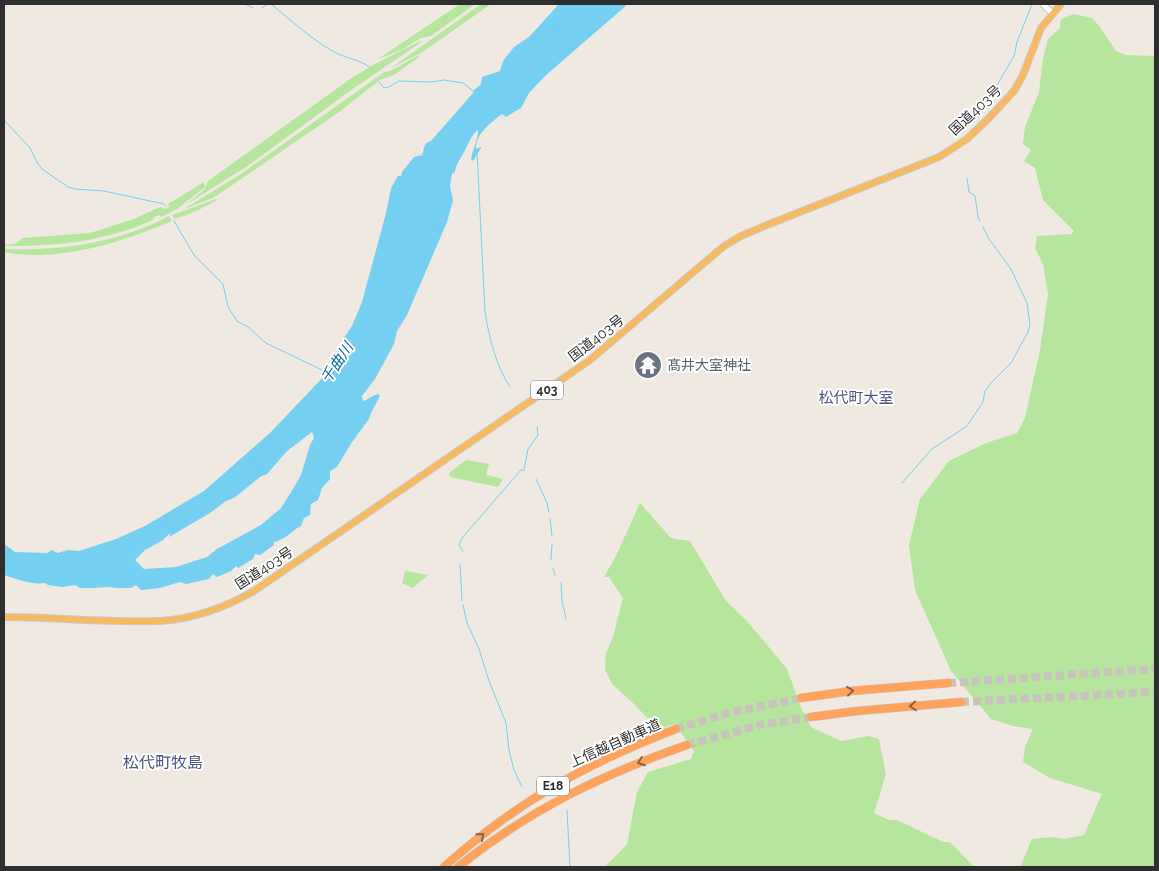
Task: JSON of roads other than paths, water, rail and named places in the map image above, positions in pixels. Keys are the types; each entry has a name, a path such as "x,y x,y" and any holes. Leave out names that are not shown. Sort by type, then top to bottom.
{"highway":[{"name":"国道403号","path":"4,617 162,621 200,614 232,604 254,592 590,360 724,246 741,236 767,225 939,157 967,139 990,118 1014,91 1023,76 1047,8 1061,4"},
{"path":"802,698 851,691 948,683"},
{"path":"811,717 961,702"},
{"name":"上信越自動車道","path":"444,867 493,826 556,784 614,754 676,730"},
{"name":"上信越自動車道","path":"458,867 517,824 573,792 612,774 687,745"}],"water":[{"name":"千曲川","path":"559,4 628,4 545,76 529,93 521,108 506,117 502,114 481,133 476,149 481,148 473,161 471,159 478,130 471,137 457,164 455,172 452,174 450,186 453,200 447,222 407,315 397,331 394,344 375,379 362,396 363,401 378,394 380,396 369,419 337,467 330,471 330,479 322,488 318,500 311,504 310,515 304,518 301,526 274,542 274,545 260,555 255,554 253,559 238,568 236,566 231,571 217,577 213,574 209,579 186,584 180,582 160,588 141,590 136,585 131,588 80,588 75,585 63,587 29,582 4,575 4,544 15,552 47,553 52,550 58,553 68,550 79,551 116,539 145,526 204,491 270,433 326,374 330,363 336,358 343,339 352,326 362,302 391,188 398,176 401,176 414,157 422,155 425,145 431,141 481,84 482,77 500,71 503,61 514,47 529,37","holes":["312,432 314,438 301,475 293,489 281,508 261,525 217,549 207,557 176,567 144,569 135,560 145,550 163,540 170,533 169,537 210,513 226,501 234,498 260,477 267,474 287,451"]}],"waterway":[{"path":"245,4 253,8"},
{"path":"262,8 267,4"},
{"path":"271,4 327,48 371,69"},
{"path":"956,135 953,130 986,104 1014,56 1017,42 1032,4"},
{"path":"379,82 383,87 387,88 399,81 431,82 444,80 463,83 473,91"},
{"path":"4,120 30,148 42,169 68,187 104,191 166,206"},
{"path":"477,151 485,312 494,351 510,387"},
{"path":"967,178 969,192 975,196 980,221"},
{"name":"千曲川","path":"174,221 194,255 223,284 228,307 237,321 248,327 266,343 326,372"},
{"path":"902,483 932,449 967,426 983,402 985,391 1011,363 1028,332 1030,324 1027,303 1011,269 989,239 983,227"},
{"path":"463,551 459,545 462,538 521,470 524,470 528,449 538,435 537,427"},
{"path":"536,479 549,512"},
{"path":"550,519 552,536"},
{"path":"551,560 552,544"},
{"path":"460,564 462,600"},
{"path":"553,568 555,575"},
{"path":"561,583 566,619"},
{"path":"463,605 467,623 479,649 489,681 506,723 509,750 514,770 522,787"},
{"path":"567,810 570,867"}],"tunnel":[{"path":"948,683 1155,669"},
{"path":"961,702 1155,692"},
{"path":"676,729 728,713 801,698"},
{"path":"687,745 760,725 811,717"}],"place":[{"name":"髙井大室神社","path":"648,365"}],"district":[{"name":"松代町大室","path":"856,398"},
{"name":"松代町牧島","path":"163,762"}]}
